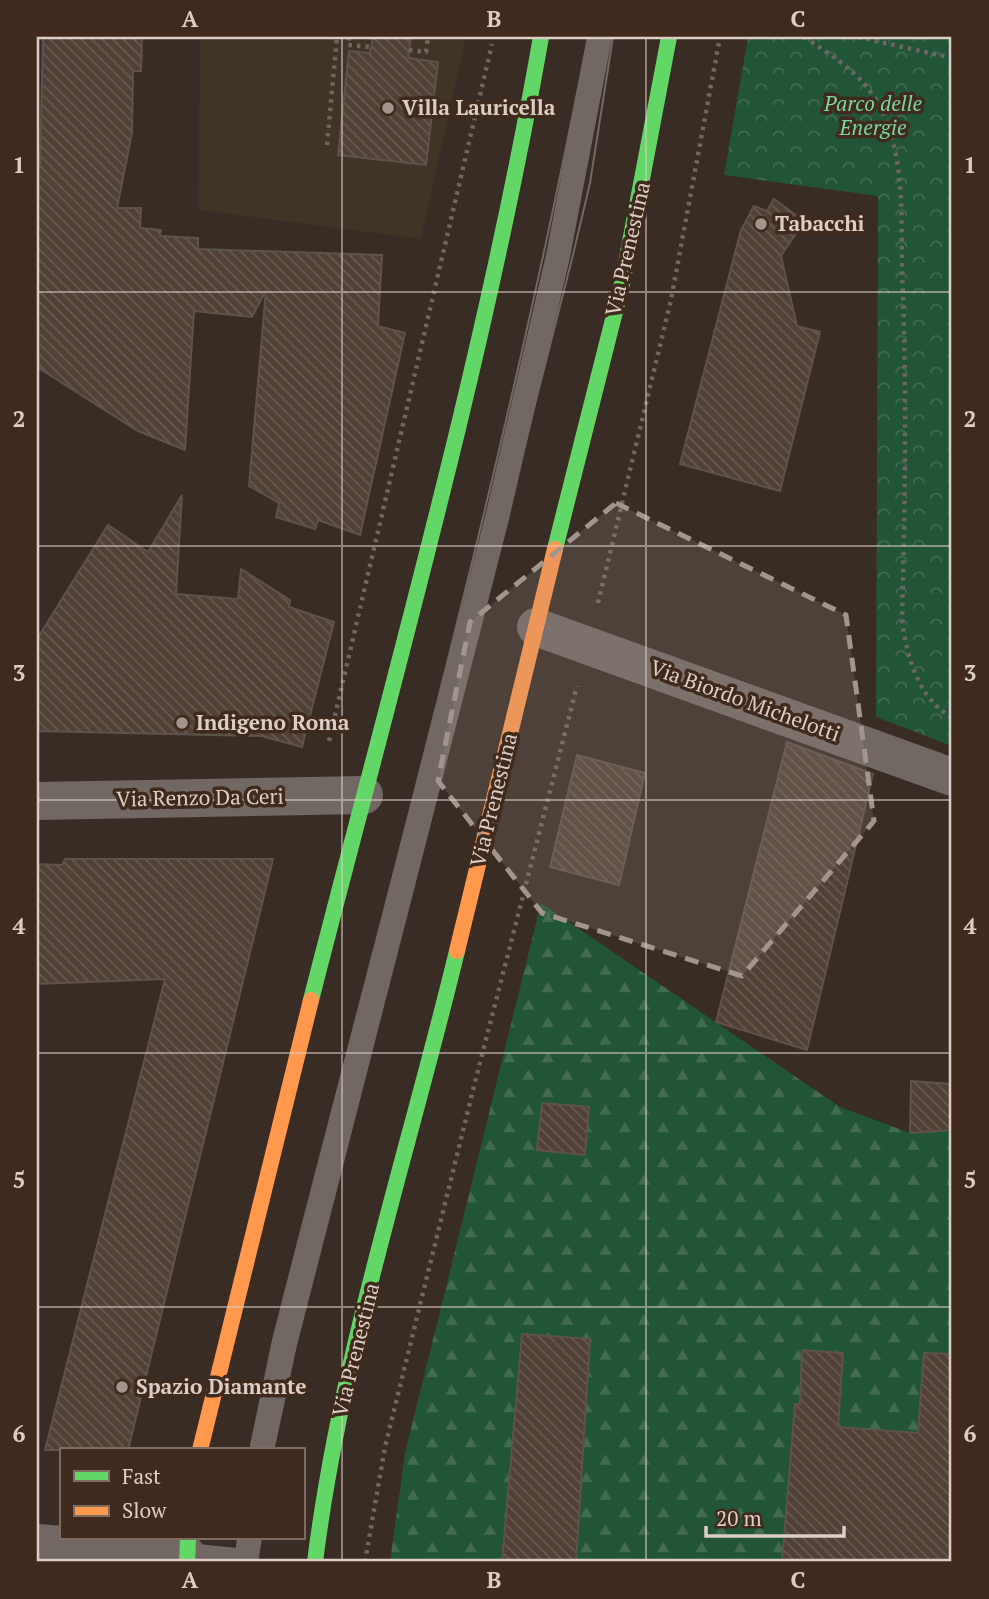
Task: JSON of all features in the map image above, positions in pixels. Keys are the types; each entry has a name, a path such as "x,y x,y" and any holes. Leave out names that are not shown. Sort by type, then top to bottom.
{"main road":[{"path":"200,1448 263,1187 481,337 515,184 541,37"},
{"name":"Via Prenestina","path":"316,1562 323,1496 343,1399 425,1084 630,245 668,37"}],"street":[{"name":"Via Biordo Michelotti","path":"536,627 952,777"},
{"name":"Via Renzo Da Ceri","path":"37,801 364,795"},
{"path":"37,1543 187,1552"}],"lane":[{"path":"262,1448 285,1344 500,505 558,256 600,37"},
{"path":"187,1552 247,1554"}],"path":[{"path":"327,145 337,37"},
{"path":"349,37 348,45 371,47"},
{"path":"409,50 426,52 428,37"},
{"path":"328,745 494,37"},
{"path":"365,1562 385,1447 472,1090 588,644 671,300 720,37"},
{"path":"804,37 851,68 873,94 883,113 897,157 907,396 902,622 906,651 915,675 930,700 952,718"},
{"path":"858,37 952,58"}],"highlighted area":[{"path":"616,503 846,615 874,821 742,976 542,913 438,781 470,622"}],"shaded area":[{"path":"200,37 466,37 421,239 198,210"}],"green space":[{"name":"Parco delle Energie","path":"748,37 952,37 952,746 876,717 878,196 724,175"},
{"path":"541,903 840,1107 910,1133 952,1130 952,1562 390,1562 405,1453"}],"building":[{"path":"43,37 142,37 141,71 133,71 132,133 117,208 141,208 140,228 161,230 160,236 198,238 198,249 382,255 378,326 405,333 360,535 318,520 315,529 276,517 279,503 249,486 266,290 252,317 194,311 185,450 138,431 37,367 37,163 40,164"},
{"name":"Villa Lauricella","path":"373,37 411,37 408,58 438,62 426,165 338,155 349,51 370,53"},
{"path":"774,199 804,221 781,256 797,326 820,332 780,491 680,464 741,230 754,206 767,211"},
{"path":"182,495 176,594 238,599 241,569 290,600 289,607 334,622 302,747 261,736 37,731 37,639 108,525 148,552"},
{"path":"787,742 873,774 807,1050 716,1022"},
{"path":"577,755 645,773 619,885 550,867"},
{"path":"65,859 273,859 128,1448 45,1450 165,979 37,984 37,864 62,865"},
{"path":"911,1081 952,1084 952,1130 910,1133"},
{"path":"542,1103 589,1107 585,1155 537,1150"},
{"path":"522,1334 590,1339 576,1562 502,1562"},
{"path":"802,1350 843,1353 838,1427 918,1433 924,1353 952,1354 952,1562 782,1562 795,1404 800,1404"}],"tram line":[{"path":"250,1448 273,1340 440,691 519,365 588,37"},
{"path":"273,1448 295,1348 573,255 590,183 613,37"},
{"path":"235,1562 238,1540"},
{"path":"257,1562 260,1540"}],"traffic: fast":[{"path":"311,1000 465,400 493,280 541,37"},
{"path":"555,549 622,284 669,37"},
{"path":"315,1562 341,1407 358,1331 457,951"},
{"path":"187,1562 188,1540"}],"traffic: slow":[{"path":"457,951 555,549"},
{"path":"200,1448 311,1000"}],"place":[{"name":"Villa Lauricella","path":"388,108"},
{"name":"Tabacchi","path":"761,224"},
{"name":"Indigeno Roma","path":"182,723"},
{"name":"Spazio Diamante","path":"122,1387"}]}
